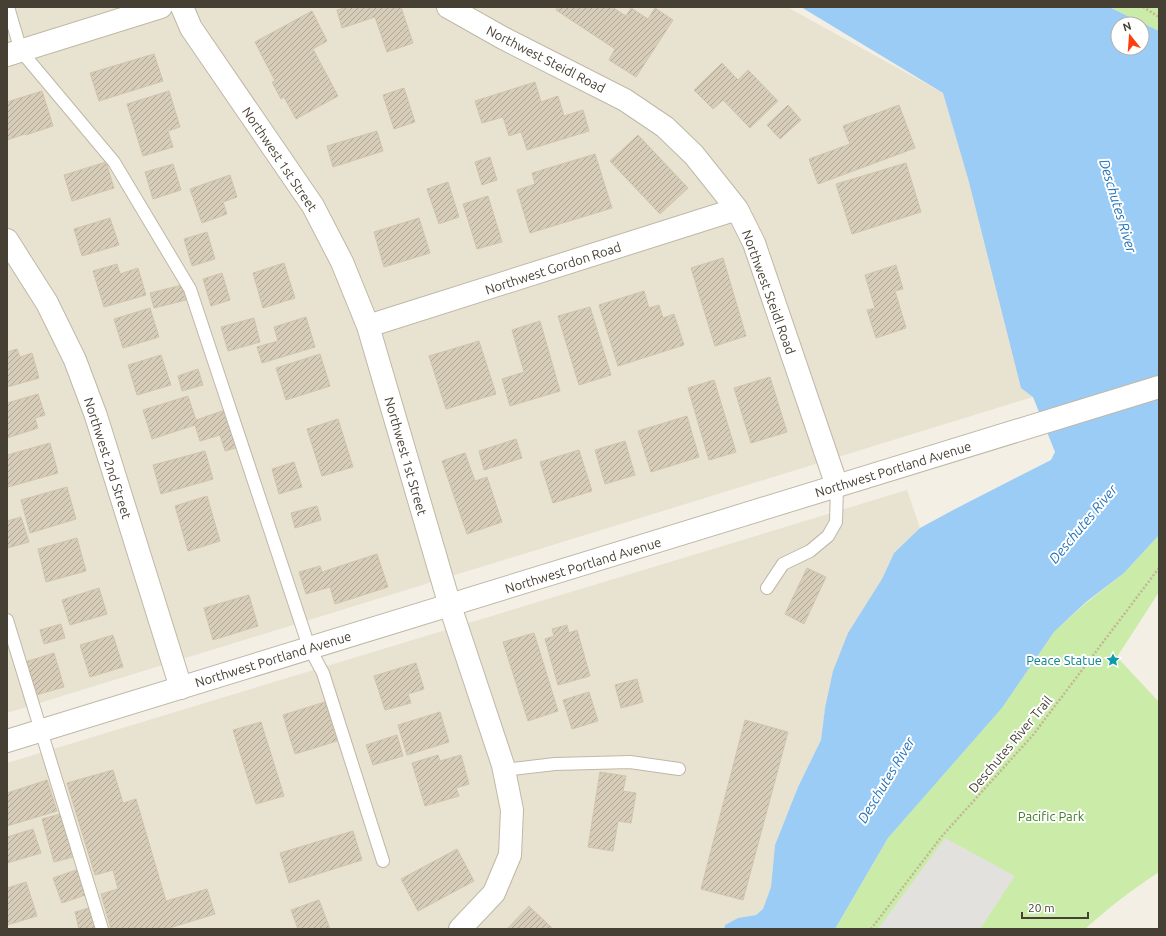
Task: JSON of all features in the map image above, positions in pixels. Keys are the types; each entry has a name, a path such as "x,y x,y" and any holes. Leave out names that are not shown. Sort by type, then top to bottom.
{"street":[{"path":"14,53 161,7"},
{"name":"Northwest 1st Street","path":"182,7 191,28 313,206 342,262 368,326 450,606 504,770 512,810 510,855 494,893 460,929"},
{"name":"Northwest Steidl Road","path":"448,7 503,38 625,100 666,128 694,155 737,209 754,243 837,486"},
{"name":"Northwest Gordon Road","path":"368,326 737,209"},
{"name":"Northwest 2nd Street","path":"7,240 47,303 75,360 96,416 181,688"},
{"name":"Northwest Portland Avenue","path":"7,741 1159,388"}],"lane":[{"path":"8,7 14,53 114,162 190,289 309,648 323,673 383,860"},
{"path":"767,588 783,564 810,551 828,536 836,522 837,486"},
{"path":"7,620 102,929"},
{"path":"504,770 555,764 630,762 679,769"}],"path":[{"path":"1143,7 1159,17"},
{"name":"Deschutes River Trail","path":"871,929 942,836 1033,735 1159,568"}],"shaded area":[{"path":"7,7 787,7 943,93 1033,397 7,713"},
{"path":"907,490 920,528 894,553 825,708 821,740 798,787 775,845 771,887 763,909 756,915 738,918 725,925 724,929 7,929 7,763"},
{"path":"945,838 1015,876 980,929 878,929"}],"green space":[{"path":"1109,7 1159,7 1159,31 1150,27 1150,16 1128,16"},
{"name":"Pacific Park","path":"1159,535 1159,592 1117,657 1159,702 1159,872 1121,899 1085,929 835,929 888,838 1002,708 1054,632 1086,603 1124,573"}],"water":[{"name":"Deschutes River","path":"801,7 1109,7 1128,16 1110,16 1110,56 1150,56 1150,27 1159,31 1159,535 1124,573 1086,602 1054,632 1002,708 888,838 835,929 724,929 725,925 738,918 756,915 763,909 771,887 775,845 798,787 821,740 825,708 833,671 848,633 882,579 894,553 920,528 1051,460 1055,452 1033,397 1021,388 969,182 943,93"}],"building":[{"path":"347,7 401,7 413,43 387,52 375,17 342,28 337,10"},
{"path":"558,7 612,7 626,16 631,8 648,19 655,8 673,20 636,77 609,60 615,49 556,10"},
{"path":"312,11 327,41 313,49 338,96 296,119 284,97 281,99 272,82 275,81 255,42"},
{"path":"154,54 163,81 99,101 90,73"},
{"path":"722,63 738,80 748,70 778,101 750,128 723,100 713,109 694,90"},
{"path":"535,82 541,102 558,96 564,116 583,110 589,131 527,150 521,132 509,136 503,117 482,123 475,101"},
{"path":"404,88 415,122 394,129 383,95"},
{"path":"42,91 53,126 7,140 7,102"},
{"path":"169,91 180,127 168,131 173,147 143,156 127,104"},
{"path":"788,105 801,120 780,139 767,125"},
{"path":"899,105 915,148 818,184 809,159 850,144 843,126"},
{"path":"377,131 383,151 333,167 327,146"},
{"path":"638,135 688,188 660,214 610,161"},
{"path":"595,154 612,208 530,233 517,190 535,184 532,173"},
{"path":"490,157 497,180 482,185 475,162"},
{"path":"106,162 114,188 72,201 64,175"},
{"path":"906,163 921,212 852,234 836,184"},
{"path":"173,164 181,190 153,199 145,172"},
{"path":"230,175 237,197 223,202 227,214 202,223 190,189"},
{"path":"448,182 459,217 439,224 427,189"},
{"path":"488,196 502,242 477,249 463,204"},
{"path":"110,218 119,245 82,256 74,229"},
{"path":"419,218 430,253 384,267 374,232"},
{"path":"207,232 215,259 192,266 184,239"},
{"path":"723,258 746,336 715,346 691,268"},
{"path":"284,263 295,298 263,308 253,273"},
{"path":"117,264 120,274 138,268 146,295 104,307 93,271"},
{"path":"896,265 903,289 895,291 906,328 876,338 867,310 875,308 865,275"},
{"path":"222,273 230,300 211,306 203,279"},
{"path":"182,285 186,300 154,308 150,293"},
{"path":"644,291 649,308 659,305 663,318 674,314 684,345 618,366 599,305"},
{"path":"590,307 611,375 579,385 558,316"},
{"path":"150,308 159,337 123,348 114,319"},
{"path":"306,317 315,347 262,363 257,347 278,341 274,327"},
{"path":"254,318 260,342 228,351 221,327"},
{"path":"540,321 560,391 510,406 502,379 524,372 512,330"},
{"path":"479,341 496,394 446,409 429,356"},
{"path":"17,349 20,357 32,353 39,378 7,387 7,352"},
{"path":"320,354 330,386 286,400 276,368"},
{"path":"161,355 171,385 137,395 128,365"},
{"path":"198,369 203,385 182,391 178,376"},
{"path":"770,377 787,432 751,443 734,388"},
{"path":"714,380 736,452 709,460 688,388"},
{"path":"38,394 45,415 35,418 38,428 7,438 7,403"},
{"path":"188,396 196,420 228,409 239,447 225,451 220,435 200,441 195,425 152,439 143,410"},
{"path":"687,416 699,457 651,472 638,431"},
{"path":"338,419 353,467 322,476 307,429"},
{"path":"516,439 522,458 484,470 479,451"},
{"path":"625,441 635,475 605,484 595,450"},
{"path":"50,443 58,473 8,487 7,455"},
{"path":"579,450 592,491 553,503 540,462"},
{"path":"205,451 213,479 161,494 153,465"},
{"path":"465,453 475,481 487,477 502,522 467,534 442,461"},
{"path":"294,462 302,487 279,494 272,469"},
{"path":"67,487 76,519 30,533 21,500"},
{"path":"207,496 220,541 188,551 175,506"},
{"path":"317,506 321,520 295,528 291,513"},
{"path":"21,517 29,542 7,548 7,521"},
{"path":"77,538 86,571 46,582 38,549"},
{"path":"377,554 388,587 335,604 330,587 306,594 299,572 320,566 322,572"},
{"path":"807,568 826,577 804,624 785,614"},
{"path":"99,588 107,614 70,625 62,600"},
{"path":"249,595 258,626 213,640 204,608"},
{"path":"61,624 65,638 44,644 40,630"},
{"path":"567,625 569,633 577,630 590,676 558,685 545,639 554,636 552,629"},
{"path":"534,633 558,711 528,721 503,642"},
{"path":"113,635 123,667 90,677 80,645"},
{"path":"54,653 64,687 36,695 25,662"},
{"path":"416,663 424,689 408,694 411,703 385,710 374,676"},
{"path":"637,679 643,702 621,708 615,685"},
{"path":"589,692 598,721 572,729 563,700"},
{"path":"325,702 337,741 295,754 283,715"},
{"path":"440,712 449,742 407,755 398,725"},
{"path":"745,720 788,732 743,900 701,889"},
{"path":"261,722 284,796 256,804 233,730"},
{"path":"397,735 403,756 373,765 366,745"},
{"path":"438,755 440,761 461,755 469,784 456,788 459,796 425,806 412,763"},
{"path":"113,770 123,803 136,799 166,901 207,889 215,914 166,929 111,929 101,894 118,889 113,870 95,875 67,783"},
{"path":"600,772 626,776 623,791 636,793 631,823 618,821 613,851 588,847"},
{"path":"47,780 57,811 7,826 7,793"},
{"path":"60,814 73,857 54,862 42,819"},
{"path":"33,829 41,853 7,863 7,837"},
{"path":"353,831 362,860 289,883 280,853"},
{"path":"457,849 474,881 418,911 401,879"},
{"path":"79,869 88,894 62,903 53,878"},
{"path":"26,882 37,916 7,925 7,888"},
{"path":"319,900 330,929 298,929 291,910"},
{"path":"529,906 553,929 507,929"},
{"path":"89,908 95,928 79,929 75,912"}],"place":[{"name":"Peace Statue","path":"1113,660"}]}
